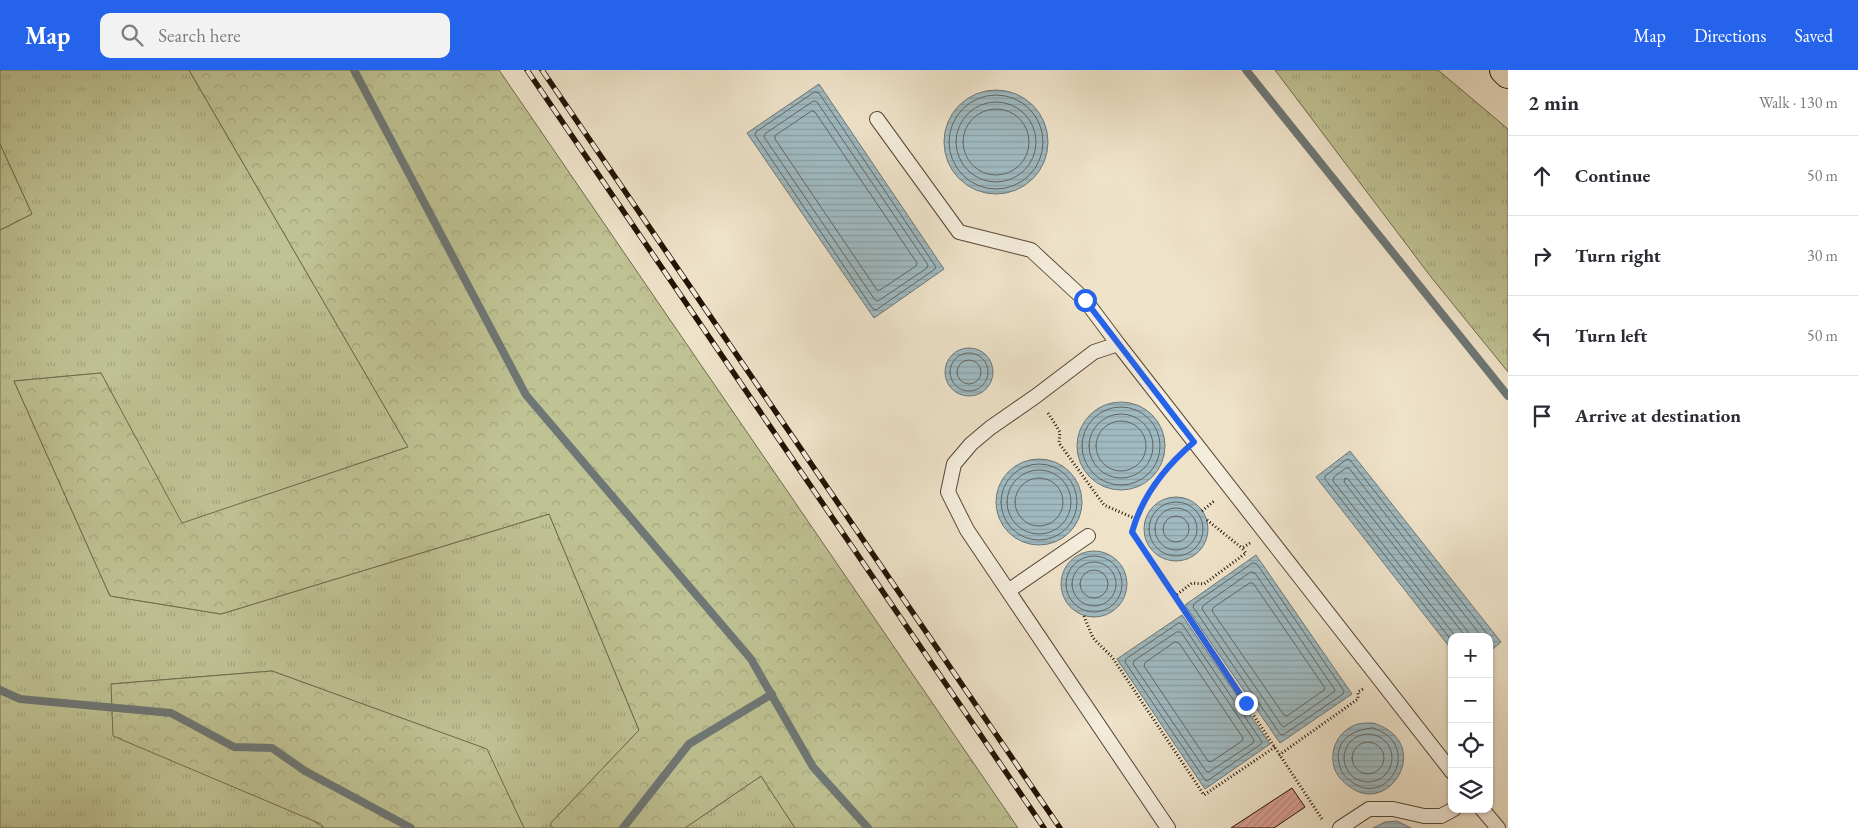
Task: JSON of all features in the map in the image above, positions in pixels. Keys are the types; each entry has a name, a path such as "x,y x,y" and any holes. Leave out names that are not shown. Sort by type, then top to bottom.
{"main road":[{"path":"1504,70 1508,74"}],"lane":[{"path":"877,119 959,232 1030,250 1085,300 1449,768"},
{"path":"1118,344 1094,352 971,444 954,464 948,492 967,530 1168,828"},
{"path":"1008,591 1088,536"},
{"path":"1340,828 1370,809 1393,809 1424,816 1441,816 1448,812"},
{"path":"1485,813 1498,828"}],"path":[{"path":"1036,396 1060,432 1059,443 1104,505 1136,519"},
{"path":"1194,442 1174,459 1159,480 1136,519 1132,532 1322,820"},
{"path":"1174,596 1192,583 1204,584 1246,553 1207,520"},
{"path":"1242,548 1265,531"},
{"path":"1084,616 1093,638 1112,657 1204,795 1274,747"},
{"path":"1279,755 1358,699 1358,692 1378,679"}],"green space":[{"path":"0,70 189,70 408,447 181,524 101,373 14,381 110,596 221,614 549,514 639,730 550,824 553,828 524,828 486,749 272,671 111,684 324,828 0,828 0,230 32,214 0,144"},
{"path":"189,70 499,70 1018,828 795,828 761,776 685,828 553,828 550,824 639,730 549,514 221,614 110,596 14,381 101,373 182,523 408,447"},
{"path":"1275,70 1438,70 1508,129 1508,372 1431,277"},
{"path":"0,144 32,214 0,230"},
{"path":"272,671 487,749 524,828 324,828 321,824 113,736 111,684"},
{"path":"761,776 795,828 685,828"}],"water":[{"path":"819,84 944,269 874,318 747,133"},
{"path":"996,90 1016,94 1033,105 1044,122 1048,142 1044,162 1033,179 1016,190 996,194 976,190 959,179 948,162 944,142 948,122 959,105 976,94"},
{"path":"969,348 978,350 986,355 991,363 993,372 991,381 986,389 978,394 969,396 960,394 952,389 947,381 945,372 947,363 952,355 960,350"},
{"path":"1121,402 1138,406 1152,415 1161,429 1165,446 1161,463 1152,477 1138,486 1121,490 1104,486 1090,477 1081,463 1077,446 1081,429 1090,415 1104,406"},
{"path":"1350,451 1501,642 1493,649 1493,633 1448,633 1448,645 1316,477"},
{"path":"1039,459 1055,462 1063,466 1075,478 1079,486 1082,502 1079,518 1075,526 1063,538 1055,542 1039,545 1023,542 1015,538 1003,526 999,518 996,502 999,486 1003,478 1015,466 1023,462"},
{"path":"1170,497 1182,497 1199,506 1206,517 1208,529 1206,541 1199,552 1182,561 1170,561 1158,556 1149,547 1144,535 1144,523 1149,511 1158,502"},
{"path":"1094,551 1107,554 1117,561 1124,571 1127,584 1124,597 1117,607 1107,614 1094,617 1081,614 1071,607 1064,597 1061,584 1064,571 1071,561 1081,554"},
{"path":"1256,555 1352,694 1280,743 1185,605"},
{"path":"1182,615 1270,744 1205,789 1117,659"},
{"path":"1373,723 1391,732 1401,745 1404,760 1400,773 1391,785 1379,792 1365,794 1350,787 1341,779 1335,770 1333,756 1336,742 1345,731 1358,724"},
{"path":"1397,821 1411,828 1373,828 1385,822"}],"building":[{"path":"1292,788 1305,807 1274,828 1231,828"}],"waterway":[{"path":"354,70 526,395 751,659 813,767 868,828"},
{"path":"1246,70 1508,396"},
{"path":"0,690 20,699 171,713 234,747 272,748 305,771 411,828"},
{"path":"623,828 689,744 772,694"}],"railway":[{"path":"527,70 1044,828"},
{"path":"542,70 1060,828"}],"route":[{"path":"1085,300 1194,442 1174,459 1159,480 1138,513 1132,532 1246,703"}]}
